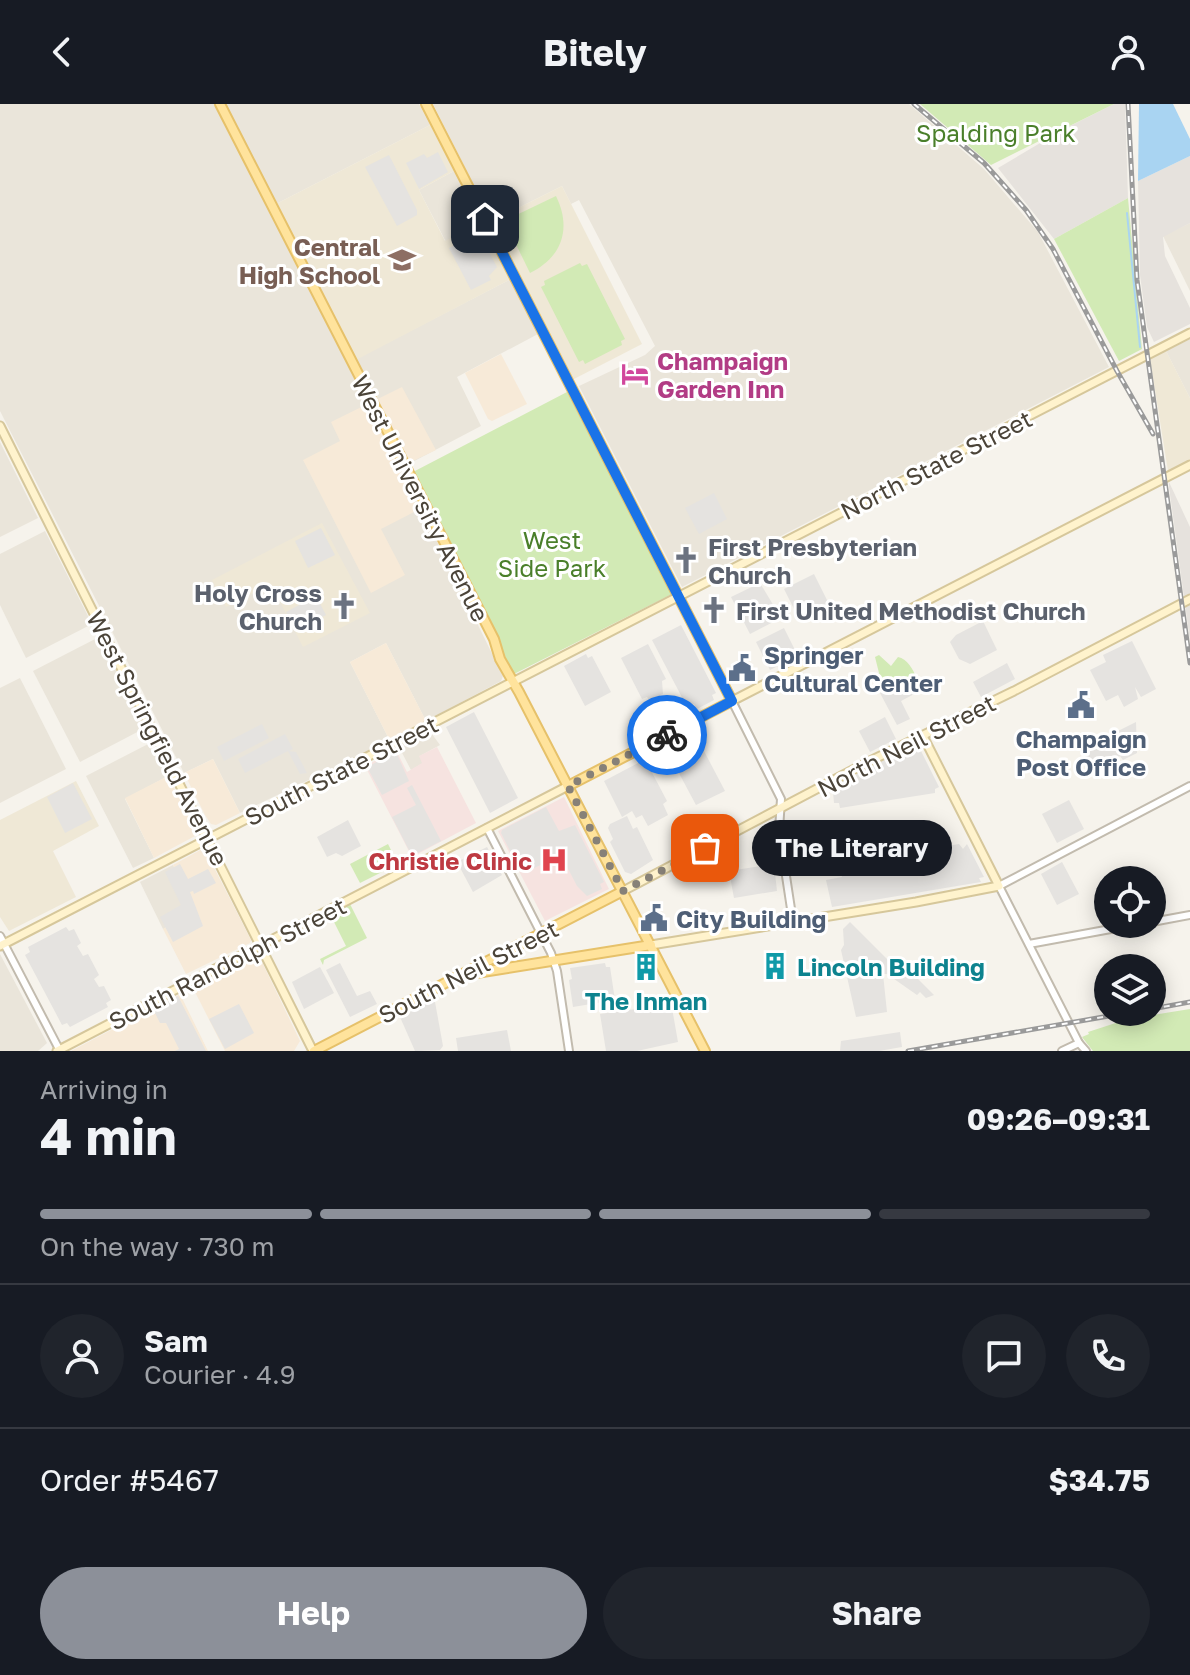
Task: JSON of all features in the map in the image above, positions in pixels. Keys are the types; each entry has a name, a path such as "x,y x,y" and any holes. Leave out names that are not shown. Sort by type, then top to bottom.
{"main road":[{"name":"West University Avenue","path":"220,104 494,639 511,682 519,692 705,1051"},
{"path":"426,104 732,701"},
{"name":"North State Street","path":"511,682 1190,333"},
{"name":"West Springfield Avenue","path":"0,426 314,1051"},
{"path":"568,786 1190,465"},
{"name":"North Neil Street","path":"623,891 1190,599"},
{"name":"South State Street","path":"1,942 511,682"},
{"path":"463,975 999,886 923,736"},
{"name":"South Randolph Street","path":"59,1050 568,786"},
{"name":"South Neil Street","path":"314,1051 623,891"}],"street":[{"path":"732,701 778,791 781,808 779,830 793,922"},
{"path":"1086,1051 1079,1043 999,886 1190,786"},
{"path":"487,828 554,961 569,1051"},
{"path":"1166,919 1190,915"},
{"path":"1029,944 1094,932"},
{"path":"1,942 59,1050"},
{"path":"1062,1051 1079,1043"}],"shaded area":[{"path":"0,104 419,104 430,125 274,205 354,360 511,279 538,334 457,377 481,426 401,468 503,676 501,681 426,721 386,643 350,662 390,741 240,813 213,759 184,773 0,411"},
{"path":"433,104 909,104 984,169 1038,232 1109,367 682,587 579,386 645,355 655,346 579,200 571,204 562,186 492,221"},
{"path":"1114,104 1125,104 1128,198 1054,239 998,168"},
{"name":"Central High School","path":"430,125 454,171 419,190 445,241 482,222 511,279 354,361 274,205"},
{"path":"438,152 448,172 419,189 406,163 424,154 427,158"},
{"path":"389,155 417,210 417,215 397,226 365,167"},
{"path":"1190,156 1190,223 1163,237 1165,256 1190,308 1190,324 1154,342 1147,327 1140,275 1138,181"},
{"path":"454,171 482,222 446,242 419,190"},
{"path":"562,186 642,344 572,380 492,221"},
{"path":"1190,223 1190,291 1163,236"},
{"path":"474,236 477,241 482,239 497,267 489,276 491,280 471,290 449,248"},
{"path":"1190,339 1190,398 1166,351"},
{"path":"1166,351 1190,398 1190,460 1168,471 1150,359"},
{"path":"501,354 527,404 492,421 488,419 465,373"},
{"path":"402,387 436,450 398,468 418,510 381,529 405,575 371,593 303,460 340,441 331,422"},
{"path":"0,442 38,518 0,537"},
{"path":"1169,482 1190,527 1190,641 1169,487"},
{"path":"714,493 727,519 699,534 685,508"},
{"name":"Holy Cross Church","path":"322,523 370,613 303,647 271,584 226,607 212,580"},
{"path":"321,528 335,555 308,568 295,541"},
{"path":"45,531 92,624 26,658 0,605 0,554"},
{"path":"814,574 829,604 799,619 784,589"},
{"path":"760,583 781,618 750,634 731,597"},
{"path":"316,596 326,615 296,631 286,612"},
{"path":"983,621 997,650 970,664 959,659 950,642 956,635"},
{"path":"681,625 716,693 712,695 714,700 697,709 694,704 687,707 652,640"},
{"path":"784,628 798,656 770,670 756,642"},
{"path":"99,637 145,728 80,762 33,671"},
{"path":"1132,641 1156,689 1141,697 1135,687 1138,699 1124,707 1118,695 1106,701 1090,670 1106,662 1103,655"},
{"path":"386,643 426,721 390,741 350,662"},
{"path":"648,644 666,679 662,681 663,694 649,700 647,697 642,699 621,658"},
{"path":"586,654 588,658 592,656 611,692 585,706 564,666"},
{"path":"1007,663 1015,679 981,697 973,682"},
{"path":"911,677 918,692 901,701 910,719 897,725 880,693"},
{"path":"20,678 66,769 0,803 0,688"},
{"path":"474,712 518,798 490,813 446,727"},
{"path":"885,717 896,739 870,752 859,731"},
{"path":"1136,722 1137,753 1123,760 1120,756 1090,770 1080,750"},
{"path":"262,724 269,738 224,761 217,747"},
{"path":"429,730 440,745 420,756 423,763 411,770 399,747"},
{"path":"694,732 725,791 696,805 665,747"},
{"path":"285,734 293,749 289,751 296,752 307,773 300,774 288,751 245,773 238,759"},
{"path":"152,742 168,776 125,799 154,858 133,868 86,776"},
{"path":"913,745 919,747 939,787 935,793 840,808 839,803 834,803 833,792 838,790 835,785"},
{"name":"Christie Clinic","path":"437,747 476,823 412,857 365,766 396,750 407,772 422,763 419,756"},
{"path":"396,752 409,781 382,795 367,767"},
{"path":"213,759 240,813 216,825 211,824 205,815 184,773"},
{"path":"640,762 648,765 667,801 663,804 668,815 648,826 642,815 636,818 632,811 622,817 604,781"},
{"path":"168,776 197,832 154,858 125,798"},
{"path":"76,781 99,826 53,851 76,897 9,931 0,917 0,820"},
{"path":"73,783 92,819 65,833 47,797"},
{"path":"412,785 441,841 412,856 392,817 416,805 407,788"},
{"name":"Christie Clinic","path":"564,797 609,889 545,921 498,831"},
{"path":"1069,800 1084,829 1057,843 1042,814"},
{"path":"546,807 559,831 575,825 604,882 600,884 602,889 587,896 577,886 561,855 526,872 521,864 517,865 502,830"},
{"path":"627,816 633,829 637,827 653,860 631,874 625,872 610,842 613,839 608,828"},
{"path":"348,820 361,846 342,856 336,853 327,857 317,837"},
{"path":"959,844 963,849 967,844 984,877 979,878 981,882 832,907 826,880 842,877 840,864"},
{"path":"487,847 502,875 473,892 457,862"},
{"path":"204,848 251,940 186,974 163,929 196,911 173,865"},
{"path":"1062,862 1079,894 1057,905 1041,874"},
{"path":"180,864 188,879 208,869 216,883 194,894 190,892 203,926 173,942 160,917 181,905 165,872"},
{"path":"774,864 777,891 734,898 729,871"},
{"path":"173,865 197,911 163,929 140,882"},
{"path":"850,922 904,976 910,971 934,995 926,998 920,992 917,995 883,974 887,1012 856,1017 841,950 844,945 843,929"},
{"path":"66,927 69,931 74,929 81,943 77,946 83,956 88,954 99,975 94,979 99,987 104,986 111,1000 106,1003 108,1007 70,1027 67,1023 62,1025 25,955 30,952 28,947"},
{"path":"0,954 47,1043 38,1051 0,1051"},
{"path":"254,956 262,962 300,1041 294,1051 225,1051 193,988"},
{"path":"340,963 357,996 370,991 377,1004 350,1017 326,970"},
{"path":"605,963 606,967 610,967 615,1000 573,1007 570,968"},
{"path":"320,967 334,993 304,1009 292,982"},
{"path":"180,994 208,1051 71,1051"},
{"path":"178,996 206,1051 175,1051 179,1049 166,1023 160,1023 153,1009"},
{"path":"431,1000 435,1002 443,1046 440,1050 415,1051 400,1017"},
{"path":"239,1004 254,1033 225,1049 209,1019"},
{"path":"665,1005 666,1009 672,1008 678,1042 637,1051 606,1051 600,1014"},
{"path":"507,1030 511,1051 458,1051 456,1038"},
{"path":"900,1032 902,1047 879,1051 840,1051 841,1041"}],"green space":[{"name":"Spalding Park","path":"920,104 1114,104 991,165"},
{"path":"556,196 563,220 561,241 550,259 530,273 506,220"},
{"path":"1128,198 1142,349 1119,361 1054,239"},
{"path":"580,263 582,266 587,264 625,339 621,341 622,345 585,364 583,360 579,362 541,287 545,285 544,281"},
{"name":"West Side Park","path":"567,392 672,594 512,675 496,635 413,472"},
{"path":"879,655 891,666 898,657 904,660 916,677 882,689 874,677 879,673 875,657"},
{"path":"388,844 398,864 360,883 350,864"},
{"path":"350,904 367,938 324,960 323,965 320,959 346,946 330,914"},
{"path":"1190,1009 1190,1051 1093,1051 1082,1037 1106,1026 1166,1026 1166,1013"}],"water":[{"path":"1139,104 1173,104 1190,139 1190,156 1138,181"}],"waterway":[{"path":"1127,213 1140,347"}],"railway":[{"path":"914,104 984,163 1026,210 1053,249 1153,434"},
{"path":"1128,104 1137,280 1190,663"},
{"path":"1166,1006 1190,1002"},
{"path":"908,1051 1094,1019"}],"way so far":[{"path":"667,735 568,786 623,891 705,848"}],"place":[{"name":"Central High School","path":"402,260"},
{"name":"Champaign Garden Inn","path":"635,374"},
{"name":"First Presbyterian Church","path":"686,560"},
{"name":"Holy Cross Church","path":"344,606"},
{"name":"First United Methodist Church","path":"714,610"},
{"name":"Springer Cultural Center","path":"742,668"},
{"name":"Champaign Post Office","path":"1081,705"},
{"name":"The Literary","path":"705,848"},
{"name":"Christie Clinic","path":"554,860"},
{"name":"City Building","path":"654,918"},
{"name":"Lincoln Building","path":"775,966"},
{"name":"The Inman","path":"646,967"}],"route":[{"path":"485,219 732,701 667,735"}]}
